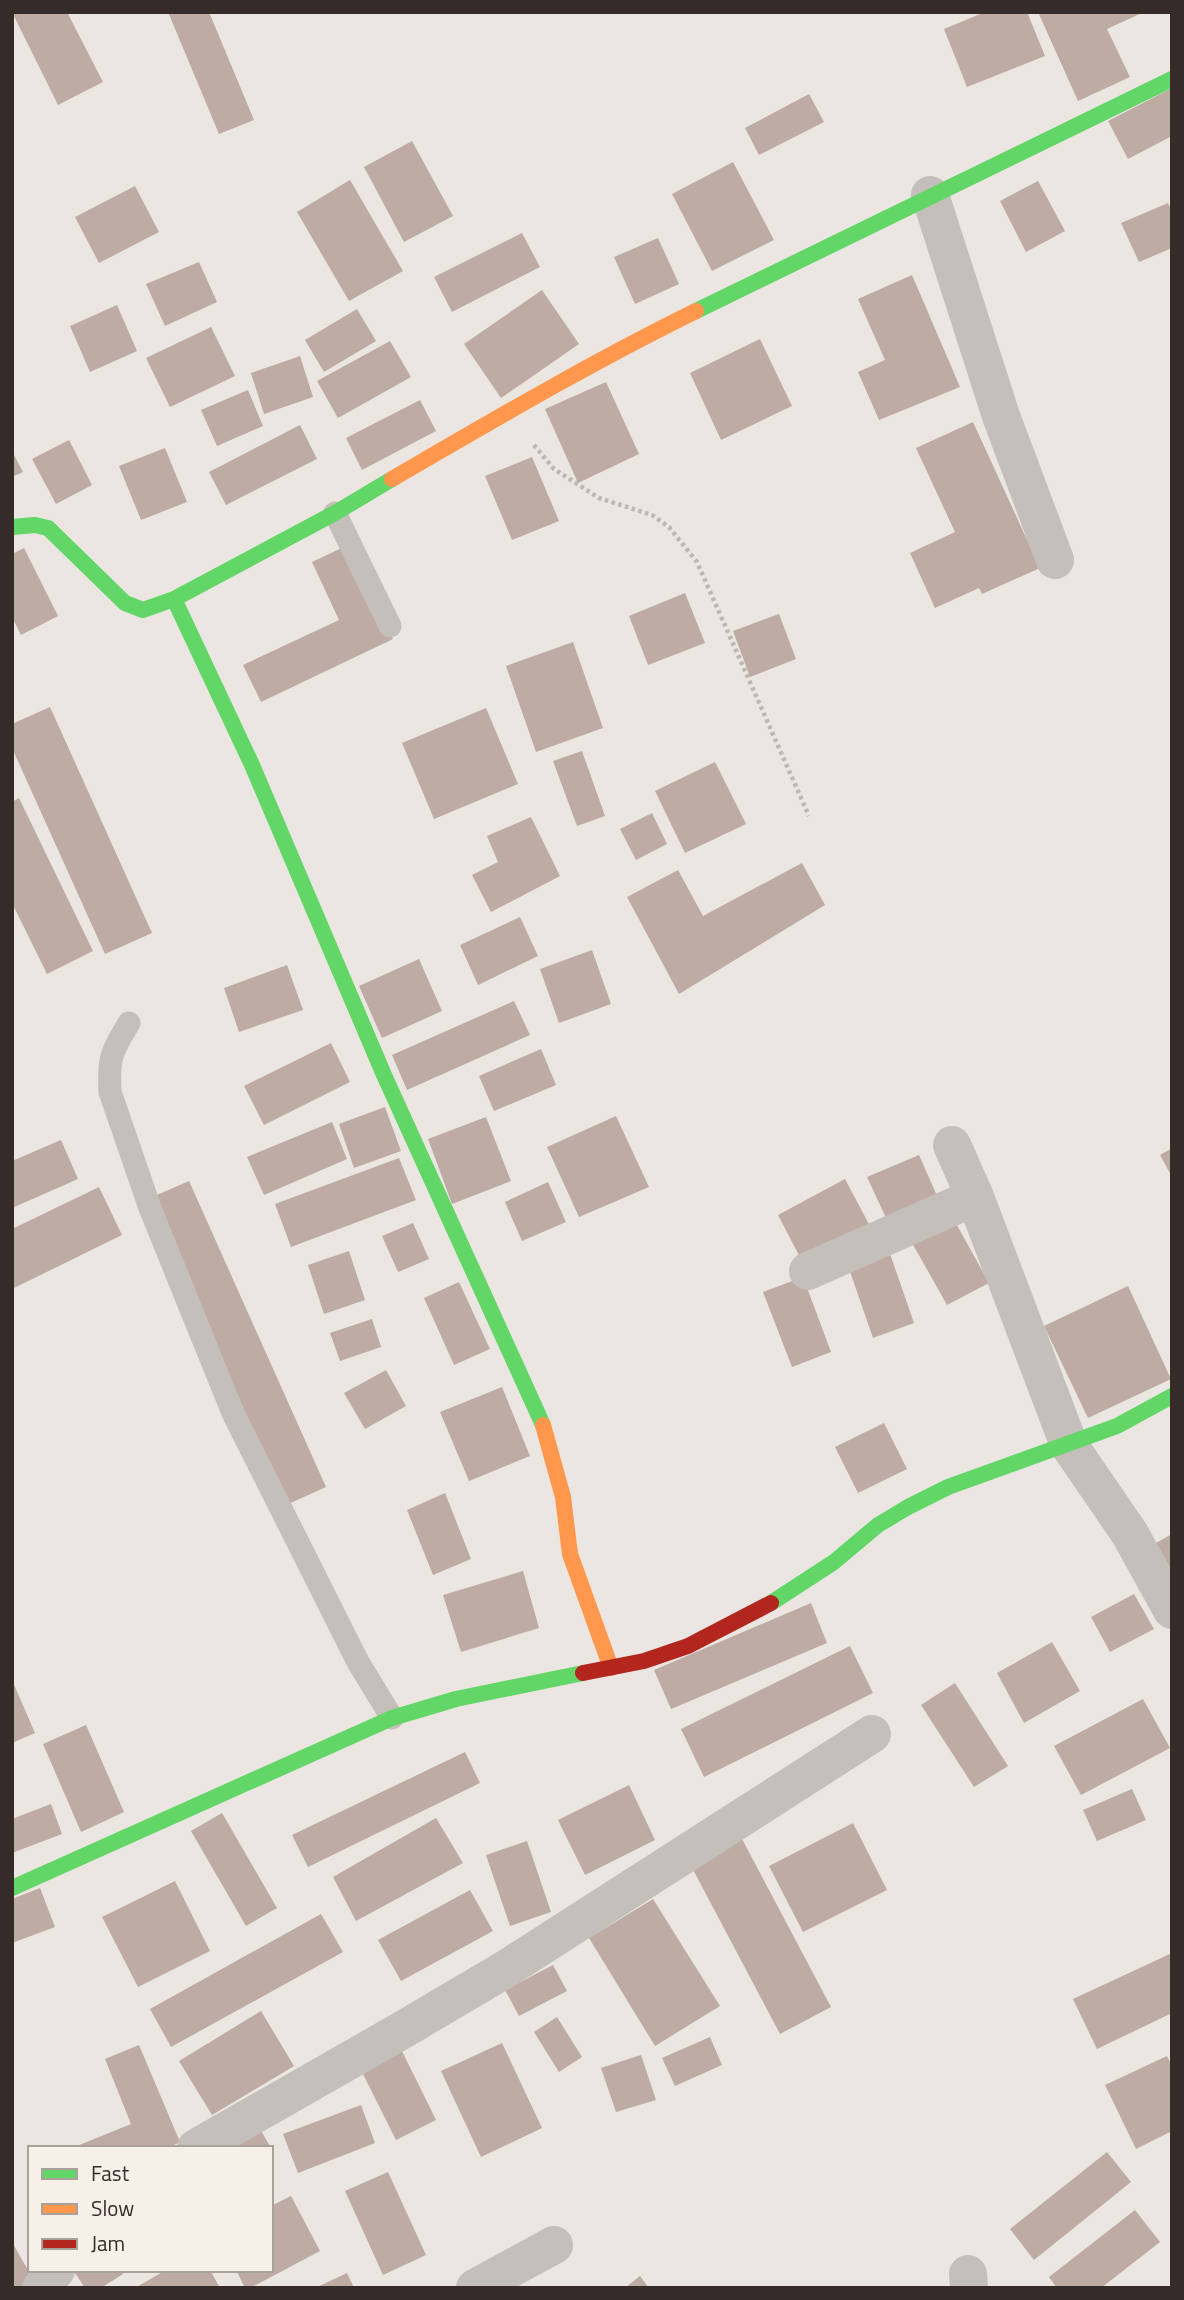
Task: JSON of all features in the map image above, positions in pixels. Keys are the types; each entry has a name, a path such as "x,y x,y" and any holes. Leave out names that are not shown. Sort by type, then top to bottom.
{"street":[{"path":"12,527 48,528 125,603 133,607 143,610 174,599 335,513 507,412 655,331 1172,79"},
{"path":"930,195 1001,416 1055,560"},
{"path":"174,599 252,765 384,1075 543,1425 563,1497 570,1553 611,1668"},
{"path":"952,1144 975,1196 1069,1445 1130,1534 1172,1610"},
{"path":"808,1271 975,1196"},
{"path":"12,1888 392,1718 456,1699 644,1661 688,1646 759,1611 834,1562 878,1525 948,1487 1117,1426 1172,1396"},
{"path":"200,2146 498,1973 872,1734"},
{"path":"475,2288 554,2245"},
{"path":"41,2288 54,2272"}],"lane":[{"path":"335,513 390,626"},
{"path":"130,1023 112,1052 108,1073 110,1092 150,1208 233,1413 358,1662 392,1718"}],"path":[{"path":"507,412 554,469 599,498 652,515 669,527 697,562 809,816"}],"building":[{"path":"12,12 67,12 103,82 58,105"},
{"path":"168,12 209,12 254,120 219,134"},
{"path":"985,12 1027,12 1045,56 967,87 944,29"},
{"path":"1038,12 1144,12 1107,29 1130,77 1078,101"},
{"path":"1172,88 1172,136 1128,159 1108,121"},
{"path":"809,94 824,122 759,155 745,128"},
{"path":"412,141 453,216 404,242 364,167"},
{"path":"733,162 774,240 712,271 672,194"},
{"path":"350,180 403,271 349,301 297,212"},
{"path":"1038,181 1065,231 1026,252 1000,201"},
{"path":"135,186 159,232 99,263 75,217"},
{"path":"1168,203 1172,211 1172,248 1139,262 1121,223"},
{"path":"522,233 540,267 452,312 434,277"},
{"path":"658,238 679,284 635,304 614,257"},
{"path":"199,262 217,302 165,326 146,284"},
{"path":"912,275 960,387 879,420 858,372 885,360 858,299"},
{"path":"542,290 579,344 501,398 464,344"},
{"path":"117,305 137,351 90,372 70,326"},
{"path":"357,309 376,341 324,372 305,340"},
{"path":"211,327 235,376 170,407 146,358"},
{"path":"760,339 792,406 721,440 690,373"},
{"path":"390,341 411,377 338,418 317,381"},
{"path":"300,356 313,397 264,414 251,373"},
{"path":"606,382 639,454 578,483 545,409"},
{"path":"248,390 263,426 217,446 201,410"},
{"path":"420,400 436,431 362,470 346,438"},
{"path":"973,422 1040,568 982,594 979,588 935,608 910,553 955,532 916,448"},
{"path":"300,425 317,459 226,505 209,472"},
{"path":"69,440 92,485 56,504 32,459"},
{"path":"165,448 187,502 141,520 119,466"},
{"path":"12,451 23,472 12,477"},
{"path":"532,457 559,521 512,540 485,476"},
{"path":"348,545 393,639 261,702 243,665 339,620 312,562"},
{"path":"24,548 58,616 21,635 12,617 12,554"},
{"path":"685,593 705,643 648,665 629,616"},
{"path":"779,614 796,659 750,677 733,631"},
{"path":"573,642 603,728 536,752 506,666"},
{"path":"50,707 152,933 105,954 12,748 12,724"},
{"path":"486,708 518,784 434,819 402,743"},
{"path":"582,751 605,816 577,826 553,761"},
{"path":"715,762 746,824 685,853 655,791"},
{"path":"19,798 93,951 47,974 12,903 12,802"},
{"path":"652,813 667,844 636,860 620,829"},
{"path":"531,817 560,876 491,912 472,875 498,862 487,836"},
{"path":"802,863 825,905 679,994 627,897 678,870 703,916"},
{"path":"520,917 538,956 478,985 460,945"},
{"path":"592,950 611,1004 559,1023 540,969"},
{"path":"419,959 442,1011 382,1038 359,986"},
{"path":"287,965 303,1010 239,1032 224,988"},
{"path":"514,1001 530,1035 407,1090 392,1055"},
{"path":"331,1043 350,1082 264,1125 244,1086"},
{"path":"541,1049 556,1085 494,1111 479,1076"},
{"path":"385,1107 401,1151 354,1168 339,1124"},
{"path":"616,1116 649,1187 579,1217 547,1147"},
{"path":"486,1117 511,1181 452,1204 428,1139"},
{"path":"332,1122 347,1159 264,1195 247,1157"},
{"path":"61,1140 78,1179 12,1208 12,1161"},
{"path":"1172,1148 1172,1177 1160,1155"},
{"path":"919,1155 938,1198 887,1220 867,1177"},
{"path":"399,1158 416,1200 291,1247 275,1204"},
{"path":"845,1179 871,1228 803,1263 778,1215"},
{"path":"189,1181 326,1487 286,1505 150,1198"},
{"path":"548,1182 566,1222 522,1241 505,1202"},
{"path":"99,1187 122,1235 12,1289 12,1229"},
{"path":"953,1218 989,1283 947,1305 911,1241"},
{"path":"413,1223 429,1259 398,1272 382,1236"},
{"path":"887,1245 914,1323 873,1338 846,1260"},
{"path":"349,1251 365,1300 324,1314 308,1265"},
{"path":"803,1277 831,1352 792,1367 763,1292"},
{"path":"459,1282 490,1349 454,1365 424,1298"},
{"path":"1128,1286 1171,1379 1088,1418 1044,1326"},
{"path":"372,1319 381,1347 340,1361 330,1333"},
{"path":"386,1370 406,1406 365,1429 344,1393"},
{"path":"502,1387 530,1456 469,1481 440,1412"},
{"path":"884,1423 907,1469 858,1493 835,1447"},
{"path":"445,1493 471,1559 433,1575 407,1510"},
{"path":"1172,1534 1172,1594 1147,1548"},
{"path":"523,1571 539,1628 461,1652 443,1595"},
{"path":"1134,1594 1154,1629 1110,1652 1091,1617"},
{"path":"811,1603 827,1643 671,1709 654,1670"},
{"path":"1052,1642 1080,1691 1024,1723 997,1673"},
{"path":"850,1646 873,1693 704,1777 681,1729"},
{"path":"12,1680 35,1733 12,1743"},
{"path":"955,1683 1008,1766 974,1787 921,1705"},
{"path":"1143,1699 1170,1748 1081,1795 1054,1746"},
{"path":"86,1725 124,1812 81,1832 43,1744"},
{"path":"465,1752 480,1783 308,1867 292,1835"},
{"path":"629,1785 655,1840 585,1875 558,1820"},
{"path":"1132,1789 1146,1820 1097,1841 1083,1810"},
{"path":"51,1804 62,1834 12,1853 12,1819"},
{"path":"222,1813 277,1908 246,1926 191,1831"},
{"path":"436,1818 463,1863 356,1921 333,1877"},
{"path":"853,1823 887,1890 803,1932 769,1866"},
{"path":"741,1837 831,2007 780,2034 690,1864"},
{"path":"527,1841 551,1912 510,1926 486,1855"},
{"path":"175,1881 210,1951 138,1987 102,1917"},
{"path":"40,1888 55,1927 12,1943 12,1899"},
{"path":"470,1890 493,1931 401,1981 378,1940"},
{"path":"653,1899 720,2006 655,2046 589,1938"},
{"path":"321,1914 343,1952 171,2047 150,2009"},
{"path":"1172,1953 1172,2013 1097,2049 1073,1999"},
{"path":"553,1965 567,1991 519,2016 505,1990"},
{"path":"261,2011 294,2066 212,2115 179,2061"},
{"path":"557,2017 582,2057 559,2072 534,2032"},
{"path":"710,2037 722,2065 675,2086 662,2058"},
{"path":"502,2043 542,2128 481,2157 441,2071"},
{"path":"139,2045 180,2142 172,2146 77,2146 131,2124 105,2059"},
{"path":"399,2045 436,2120 396,2140 358,2064"},
{"path":"641,2055 656,2100 616,2112 601,2068"},
{"path":"1167,2056 1172,2066 1172,2131 1136,2149 1105,2085"},
{"path":"361,2105 375,2143 298,2173 283,2134"},
{"path":"255,2120 270,2146 211,2146"},
{"path":"1107,2152 1131,2182 1034,2260 1010,2229"},
{"path":"388,2172 426,2255 383,2275 345,2191"},
{"path":"291,2196 320,2251 250,2288 245,2288 237,2272 273,2272 273,2205"},
{"path":"1135,2210 1160,2242 1101,2288 1057,2288 1049,2277"},
{"path":"12,2242 37,2286 12,2288"},
{"path":"74,2272 123,2274 101,2288 85,2288"},
{"path":"163,2272 211,2272 220,2288 135,2288"},
{"path":"347,2273 354,2288 315,2288"},
{"path":"640,2276 649,2288 625,2288"}],"traffic: fast":[{"path":"696,311 1172,79"},
{"path":"12,527 35,525 48,528 125,603 143,610 174,599 335,513 392,479"},
{"path":"174,599 252,765 384,1075 543,1425"},
{"path":"771,1603 834,1562 878,1525 908,1507 948,1487 1117,1426 1172,1396"},
{"path":"12,1888 392,1718 456,1699 583,1673"}],"traffic: slow":[{"path":"392,479 580,371 696,311"},
{"path":"543,1425 563,1497 570,1554 611,1668"}],"traffic: jam":[{"path":"583,1673 644,1661 688,1646 771,1603"}]}
